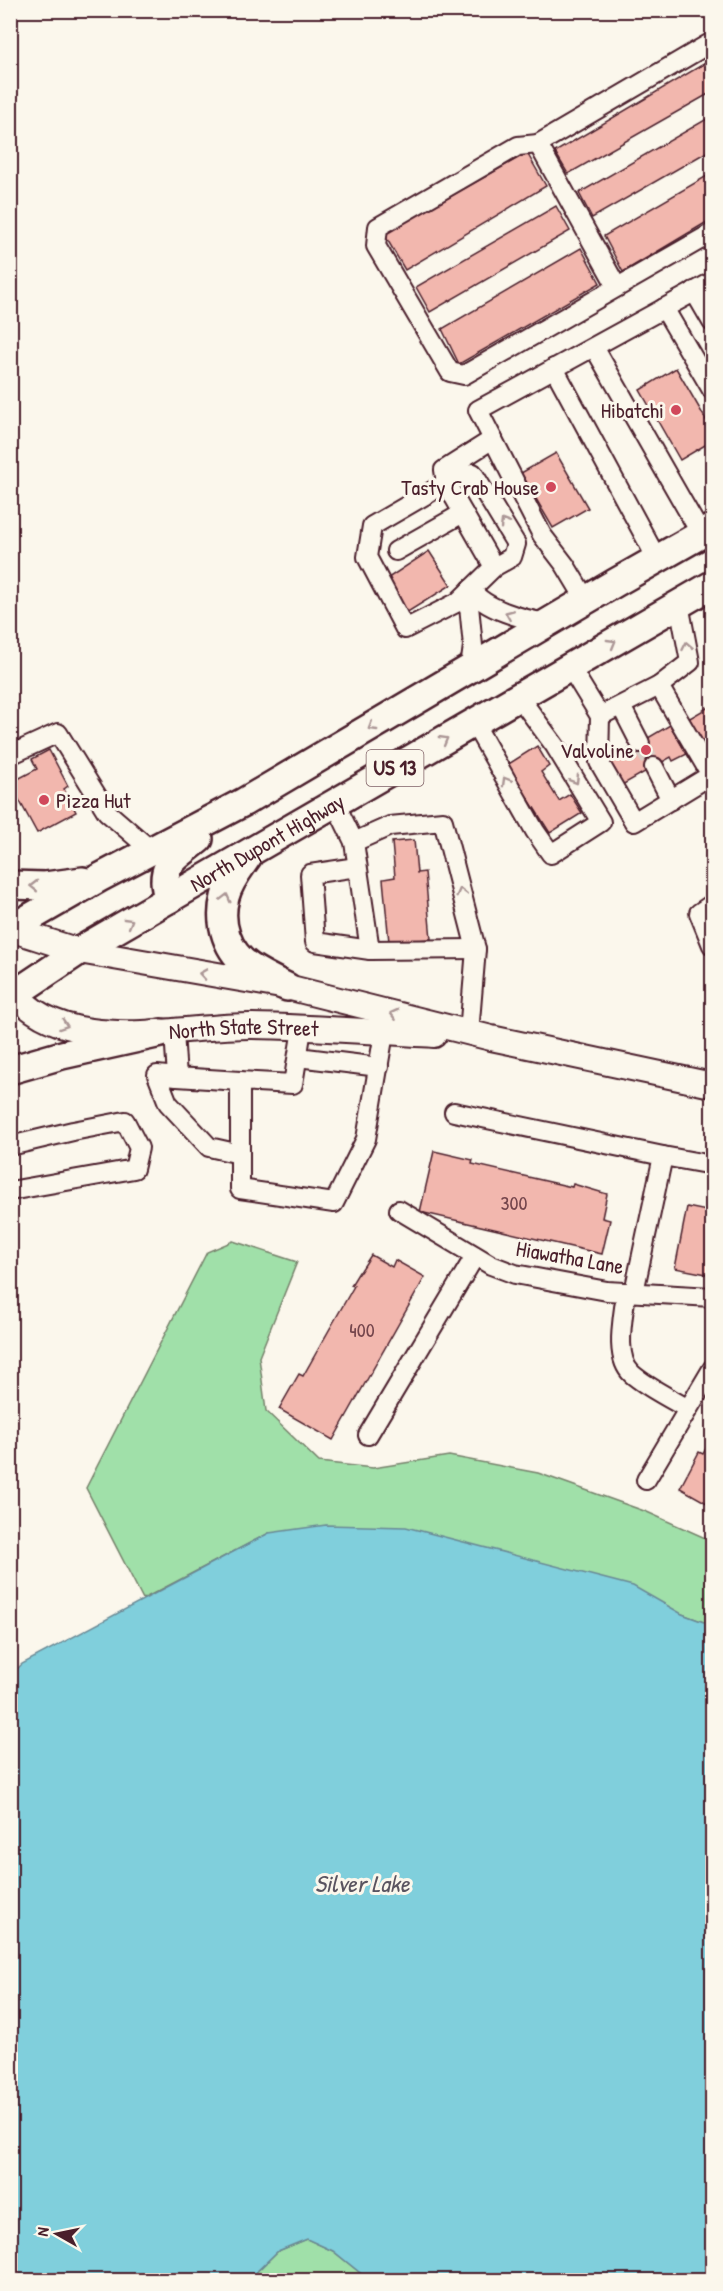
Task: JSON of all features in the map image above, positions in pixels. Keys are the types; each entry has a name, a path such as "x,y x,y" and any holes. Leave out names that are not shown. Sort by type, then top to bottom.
{"highway":[{"name":"North Dupont Highway","path":"10,929 99,878 244,802 707,531"},
{"name":"North Dupont Highway","path":"12,993 169,898 712,585"},
{"path":"169,898 164,885 164,875 169,864 244,802"},
{"path":"253,850 233,878 225,896 223,913 225,933 233,951 249,967 287,987"},
{"path":"10,885 45,886 99,878"},
{"path":"10,1070 62,1055 168,1032"}],"main road":[{"name":"North State Street","path":"10,929 79,951 287,987 480,1036 712,1085"},
{"name":"North State Street","path":"12,993 44,1018 71,1028 100,1033 168,1032 252,1026 480,1036"}],"street":[{"path":"712,42 538,144 518,146 378,227 376,246 450,372 464,375 712,232"},
{"path":"538,144 617,287"},
{"path":"586,600 565,565 542,535 478,410 712,282"},
{"path":"694,291 712,322"},
{"path":"664,308 712,390"},
{"path":"594,347 707,531"},
{"path":"554,368 657,559"},
{"path":"493,439 444,470 446,483 494,567"},
{"path":"473,473 516,544 512,557 494,567 473,592 405,629 367,557 372,526 446,483 473,473"},
{"path":"396,551 463,513"},
{"path":"473,592 509,615 528,621 548,623"},
{"path":"470,668 473,646 469,606 473,592"},
{"path":"600,716 659,686 690,662 679,604"},
{"path":"570,667 600,716 599,762 634,822 711,775 659,686"},
{"path":"474,723 535,831 551,854 601,822 555,746 519,697"},
{"path":"621,706 640,743"},
{"path":"10,755 58,733 107,812 152,851"},
{"path":"654,767 671,800"},
{"path":"335,802 354,842 370,950"},
{"path":"354,842 390,826 443,821 476,949 480,1036"},
{"path":"357,867 310,874 315,942 370,950 476,949"},
{"path":"712,904 699,913 712,945"},
{"path":"240,1154 209,1147 168,1103 157,1076 293,1084 302,1029"},
{"path":"168,1032 177,1077"},
{"path":"240,1081 240,1189 334,1203 366,1139 384,1033"},
{"path":"298,1057 379,1067"},
{"path":"454,1112 712,1165"},
{"path":"10,1146 125,1121 139,1148 134,1169 10,1191"},
{"path":"663,1156 621,1339 624,1361 631,1373 688,1409"},
{"name":"Hiawatha Lane","path":"399,1210 491,1265 515,1274 607,1291 712,1297"},
{"path":"368,1435 475,1256"},
{"path":"646,1480 712,1368"}],"green space":[{"path":"233,1241 297,1262 259,1357 266,1411 319,1462 373,1468 449,1456 538,1473 647,1512 712,1541 712,1625 682,1614 269,1533 143,1599 86,1488 207,1252"},
{"path":"307,2239 333,2251 369,2280 248,2280 278,2251"}],"water":[{"name":"Silver Lake","path":"326,1525 406,1527 633,1586 682,1614 712,1625 712,2280 369,2280 333,2251 307,2239 278,2251 248,2280 11,2280 11,1675 22,1664 269,1533"}],"building":[{"path":"712,59 712,92 568,174 555,152"},
{"path":"712,116 712,149 592,218 579,193"},
{"path":"527,153 546,186 405,270 384,234"},
{"path":"712,173 712,219 623,272 604,236"},
{"path":"556,206 570,231 430,312 416,287"},
{"path":"581,248 600,283 459,364 442,329"},
{"name":"Hibatchi","path":"676,368 712,430 712,441 680,460 640,390"},
{"path":"556,453 588,508 553,528 521,473"},
{"path":"429,551 451,585 406,613 385,580"},
{"path":"712,705 712,748 706,752 688,719"},
{"path":"670,725 687,754 673,761 671,757 622,785 609,761"},
{"path":"537,746 549,766 541,772 559,801 570,794 582,813 550,833 507,765"},
{"name":"Pizza Hut","path":"49,750 68,786 64,789 76,812 37,833 10,783 37,769 32,759"},
{"path":"414,840 417,873 425,872 431,939 389,942 383,879 395,877 392,842"},
{"path":"434,1151 473,1160 472,1164 572,1187 573,1184 607,1194 602,1218 610,1220 602,1254 420,1212"},
{"path":"687,1207 712,1212 712,1275 675,1268"},
{"path":"371,1255 392,1267 395,1260 425,1277 333,1440 279,1409 299,1374 303,1376 354,1286 351,1285"},
{"path":"712,1437 712,1506 680,1488 699,1452 703,1454"}],"tunnel":[{"path":"640,743 654,767"}],"place":[{"name":"Hibatchi","path":"676,410"},
{"name":"Tasty Crab House","path":"551,487"},
{"name":"Valvoline","path":"646,750"},
{"name":"Pizza Hut","path":"44,800"}]}
